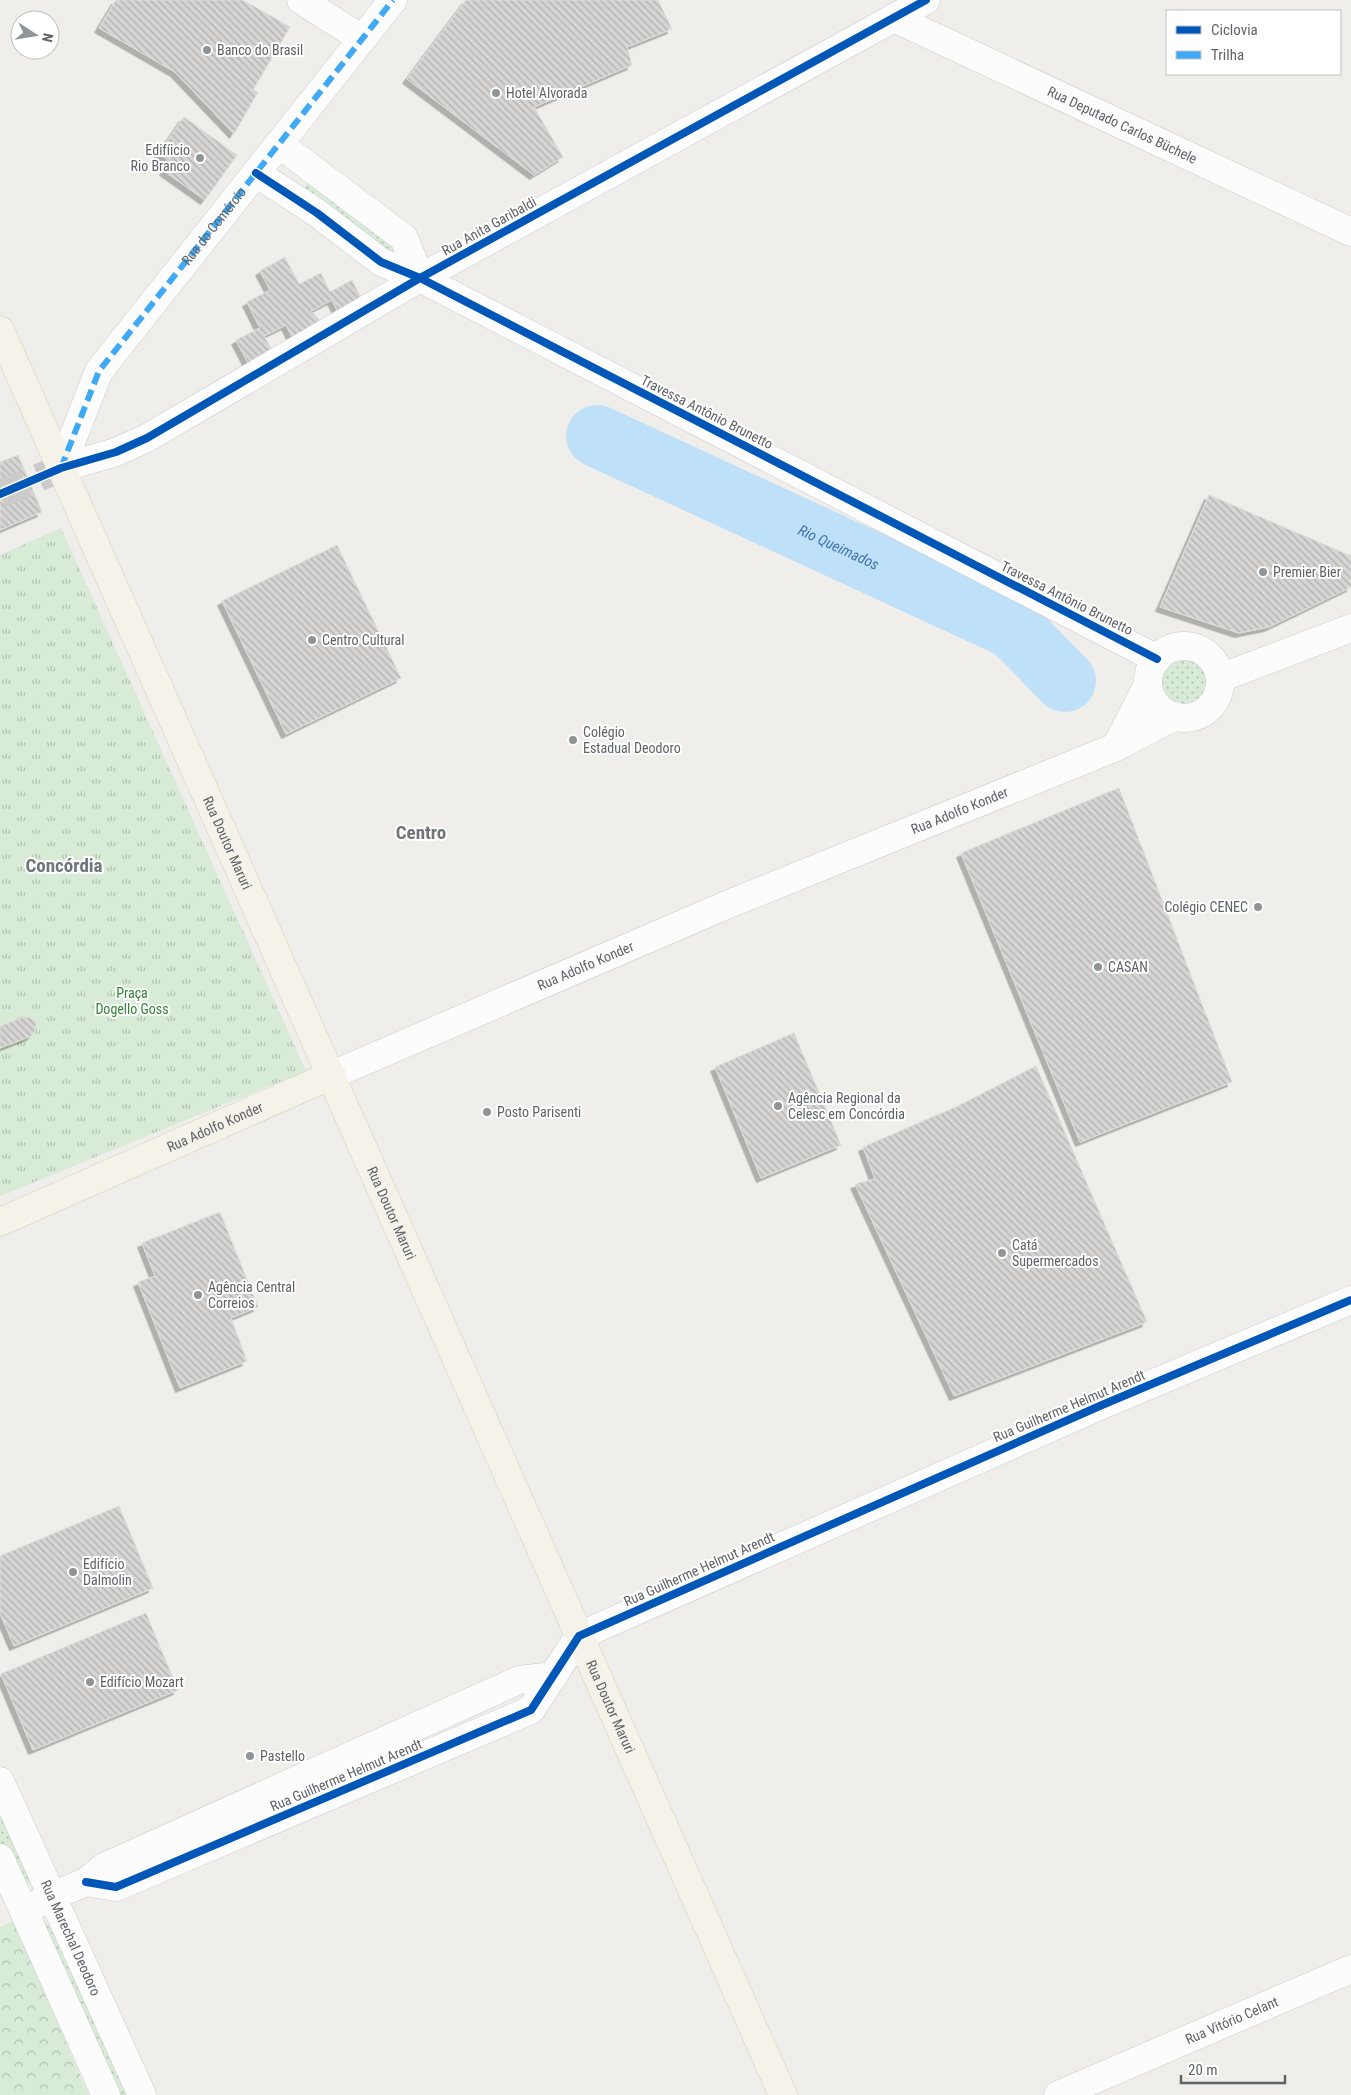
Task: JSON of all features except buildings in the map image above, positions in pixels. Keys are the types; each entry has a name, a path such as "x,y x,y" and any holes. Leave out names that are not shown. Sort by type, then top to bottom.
{"main road":[{"name":"Rua Doutor Maruri","path":"0,330 332,1074 783,2095"},
{"name":"Rua Adolfo Konder","path":"0,1222 332,1074"}],"street":[{"path":"301,0 362,39"},
{"name":"Rua do Comércio","path":"61,468 99,372 393,0"},
{"name":"Rua Anita Garibaldi","path":"61,468 116,452 147,438 420,278 926,0"},
{"name":"Rua Deputado Carlos Büchele","path":"894,18 1351,232"},
{"path":"278,144 404,238 420,278"},
{"name":"Travessa Antônio Brunetto","path":"256,173 317,213 381,262 420,278 1152,671"},
{"path":"1220,678 1351,628"},
{"path":"1123,743 1152,671 1166,651 1177,646 1189,646 1201,650 1210,657 1217,667 1220,678 1219,690 1207,709 1197,715 1186,718 1175,716 1165,712 1156,704 1151,695 1152,671"},
{"name":"Rua Adolfo Konder","path":"332,1074 724,906 1123,743 1175,716"},
{"name":"Rua Guilherme Helmut Arendt","path":"24,1911 52,1896 86,1882 104,1867 519,1680 554,1676 579,1636 1102,1405 1351,1300"},
{"name":"Rua Marechal Deodoro","path":"0,1780 142,2095"},
{"path":"0,1858 106,2095"},
{"name":"Rua Vitório Celant","path":"1058,2095 1351,1969"}],"green space":[{"path":"317,183 390,237 405,261 383,251 305,194 305,184"},
{"name":"Praça Dogello Goss","path":"61,528 306,1071 0,1196 0,555"},
{"path":"1180,651 1192,651 1203,656 1211,664 1216,675 1214,693 1203,706 1192,711 1180,711 1169,706 1161,698 1156,687 1156,675 1161,664 1169,656"},
{"path":"0,1787 32,1884 14,1881 0,1848"},
{"path":"13,1921 89,2095 0,2095 0,1927"},
{"path":"44,1921 70,1945 137,2095 110,2095 47,1953"}],"waterway":[{"name":"Rio Queimados","path":"597,436 1013,628 1065,681"}],"tunnel":[{"path":"0,494 61,468"}],"marked path":[{"path":"61,468 99,371 393,0"}],"cycle path":[{"path":"0,494 61,468 116,452 147,438 420,278 926,0"},
{"path":"256,173 317,213 381,262 420,278 1157,659"},
{"path":"86,1882 116,1887 531,1710 579,1636 1102,1405 1351,1300"}],"place":[{"name":"Banco do Brasil","path":"207,50"},
{"name":"Hotel Alvorada","path":"496,93"},
{"name":"Edifíicio Rio Branco","path":"200,158"},
{"name":"Premier Bier","path":"1263,572"},
{"name":"Centro Cultural","path":"312,640"},
{"name":"Colégio Estadual Deodoro","path":"573,740"},
{"name":"Colégio CENEC","path":"1258,907"},
{"name":"CASAN","path":"1098,967"},
{"name":"Agência Regional da Celesc em Concórdia","path":"778,1106"},
{"name":"Posto Parisenti","path":"487,1112"},
{"name":"Catá Supermercados","path":"1002,1253"},
{"name":"Agência Central Correios","path":"198,1295"},
{"name":"Edifício Dalmolin","path":"73,1572"},
{"name":"Edifício Mozart","path":"90,1682"},
{"name":"Pastello","path":"250,1756"}],"district":[{"name":"Centro","path":"421,832"},
{"name":"Concórdia","path":"64,865"}]}
